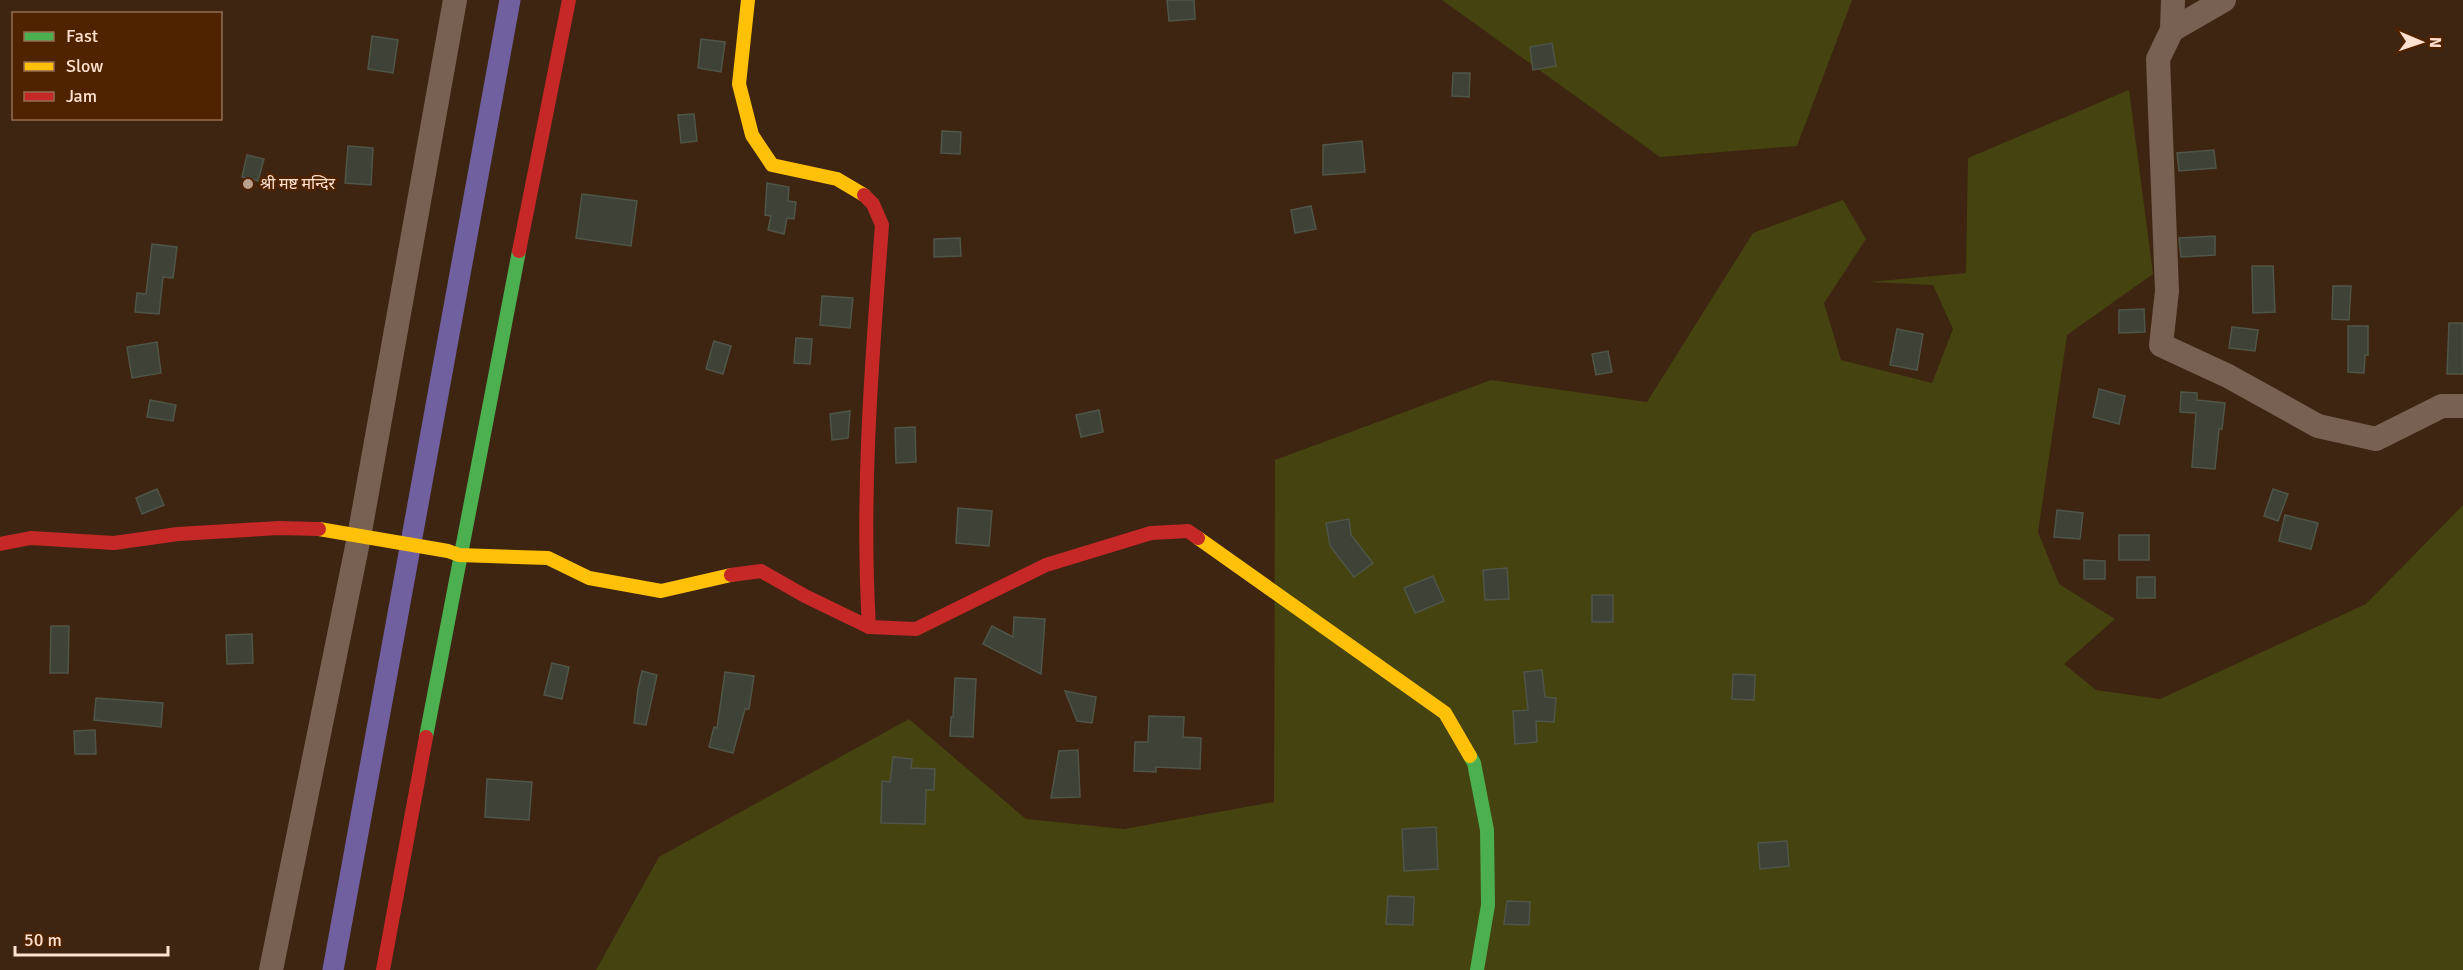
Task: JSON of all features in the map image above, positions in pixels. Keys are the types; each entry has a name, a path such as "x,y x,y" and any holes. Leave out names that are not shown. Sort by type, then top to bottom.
{"street":[{"path":"272,970 365,538 455,0"},
{"path":"383,970 453,553 569,0"},
{"path":"748,0 739,84 752,135 772,165 804,170 850,184 871,200 882,225 868,408 864,573 868,627"},
{"path":"2173,0 2172,30 2158,59 2167,291 2161,345 2228,376 2318,426 2376,439 2442,406 2463,406"},
{"path":"2172,30 2224,0"},
{"path":"0,544 31,538 114,543 178,534 279,528 316,529 453,553 548,558 589,578 661,591 761,571 868,627 916,629 1046,566 1150,533 1188,531 1445,713 1474,763 1486,830 1488,905 1478,970"}],"shaded area":[{"path":"1442,0 1852,0 1797,146 1660,157"},
{"path":"2129,90 2153,274 2067,335 2038,532 2059,584 2115,619 2064,664 2096,690 2160,699 2366,604 2463,505 2463,970 596,970 659,857 909,719 1026,819 1124,829 1274,802 1275,460 1491,380 1647,402 1753,233 1843,200 1866,239 1824,303 1841,360 1932,383 1953,329 1933,285 1869,282 1966,273 1968,158"}],"building":[{"path":"1167,0 1194,0 1195,19 1169,21"},
{"path":"372,36 398,40 393,73 368,69"},
{"path":"701,39 725,42 721,72 698,68"},
{"path":"1552,43 1556,66 1533,70 1530,47"},
{"path":"1453,73 1470,73 1469,97 1452,96"},
{"path":"694,114 697,141 681,143 678,115"},
{"path":"942,131 961,132 960,154 941,153"},
{"path":"1362,141 1365,172 1323,175 1323,145"},
{"path":"348,146 373,148 371,185 345,183"},
{"path":"2214,150 2216,168 2179,171 2177,153"},
{"path":"247,155 264,159 258,181 242,177"},
{"path":"767,183 789,187 788,201 796,202 794,219 787,218 784,234 768,230 771,216 765,215"},
{"path":"582,194 637,201 631,246 576,238"},
{"path":"1311,206 1316,229 1295,233 1291,210"},
{"path":"2215,236 2215,255 2181,257 2179,238"},
{"path":"960,238 961,256 934,257 934,239"},
{"path":"152,244 177,247 173,278 163,277 159,314 135,312 137,293 146,294"},
{"path":"2252,266 2273,266 2275,312 2253,313"},
{"path":"2333,286 2351,286 2349,320 2332,319"},
{"path":"822,296 853,298 850,328 820,325"},
{"path":"2144,309 2145,332 2119,333 2119,310"},
{"path":"2449,323 2463,323 2463,374 2447,374"},
{"path":"2348,326 2368,326 2368,355 2365,355 2364,373 2348,372"},
{"path":"2232,327 2258,330 2255,351 2229,348"},
{"path":"1897,329 1923,334 1917,370 1890,365"},
{"path":"796,338 812,339 810,364 794,363"},
{"path":"714,341 731,346 723,374 706,369"},
{"path":"157,342 161,373 132,378 127,347"},
{"path":"1608,351 1612,372 1596,375 1592,354"},
{"path":"2099,389 2125,396 2119,424 2093,417"},
{"path":"2181,392 2197,393 2197,400 2225,403 2222,429 2219,429 2215,469 2192,467 2196,413 2180,412"},
{"path":"150,400 176,405 173,421 147,417"},
{"path":"1099,410 1103,432 1081,437 1076,415"},
{"path":"850,411 848,438 832,440 830,414"},
{"path":"915,427 916,462 896,463 895,428"},
{"path":"157,489 164,505 142,514 136,498"},
{"path":"2273,489 2288,494 2278,521 2264,516"},
{"path":"958,508 992,511 989,546 956,543"},
{"path":"2057,510 2083,513 2080,539 2054,537"},
{"path":"2285,515 2318,523 2311,549 2279,541"},
{"path":"1349,519 1351,535 1373,563 1354,577 1330,546 1326,523"},
{"path":"2119,535 2149,535 2149,560 2119,560"},
{"path":"2084,560 2105,561 2105,579 2084,579"},
{"path":"1507,568 1509,599 1485,600 1483,570"},
{"path":"1433,576 1444,601 1415,613 1404,588"},
{"path":"2137,577 2155,577 2155,598 2137,598"},
{"path":"1592,595 1613,595 1613,622 1592,622"},
{"path":"1014,617 1045,619 1041,674 983,644 992,626 1013,637"},
{"path":"51,626 69,626 68,673 50,673"},
{"path":"252,634 253,663 227,664 226,635"},
{"path":"552,663 569,667 562,699 544,695"},
{"path":"1542,670 1545,697 1556,698 1554,722 1536,721 1537,742 1515,744 1513,711 1528,710 1524,672"},
{"path":"642,671 657,675 646,725 634,723"},
{"path":"725,672 754,676 749,709 745,709 733,753 709,747 714,727 717,728"},
{"path":"1733,674 1755,675 1754,700 1732,699"},
{"path":"955,678 976,679 973,737 950,736"},
{"path":"1065,691 1096,697 1092,723 1077,721"},
{"path":"96,698 163,703 161,727 94,720"},
{"path":"1149,716 1184,717 1183,737 1201,738 1200,769 1156,767 1156,772 1134,771 1135,742 1148,742"},
{"path":"95,730 96,754 75,754 74,731"},
{"path":"1078,750 1080,797 1051,798 1059,751"},
{"path":"893,757 912,759 911,768 935,769 934,790 926,790 925,824 881,823 882,781 890,782"},
{"path":"487,779 532,782 529,820 485,817"},
{"path":"1436,827 1438,869 1404,871 1402,829"},
{"path":"1787,841 1789,866 1760,869 1758,843"},
{"path":"1388,896 1414,897 1413,925 1386,924"},
{"path":"1507,901 1530,902 1529,925 1504,924"}],"waterway":[{"path":"333,970 510,0"}],"traffic: fast":[{"path":"426,737 519,251"},
{"path":"1470,756 1474,763 1487,830 1488,905 1477,970"}],"traffic: slow":[{"path":"748,0 739,84 752,135 772,165 837,179 864,195"},
{"path":"319,529 448,551 459,555 548,558 589,578 661,591 731,575"},
{"path":"1198,538 1445,713 1470,756"}],"traffic: jam":[{"path":"519,251 569,0"},
{"path":"864,195 873,204 882,225 871,375 867,476 869,627"},
{"path":"0,544 31,538 114,543 178,534 279,528 319,529"},
{"path":"731,575 761,571 805,596 869,627 916,629 1046,565 1151,533 1188,531 1198,538"},
{"path":"383,970 426,737"}],"place":[{"name":"श्री मष्ट मन्दिर","path":"248,184"}]}
